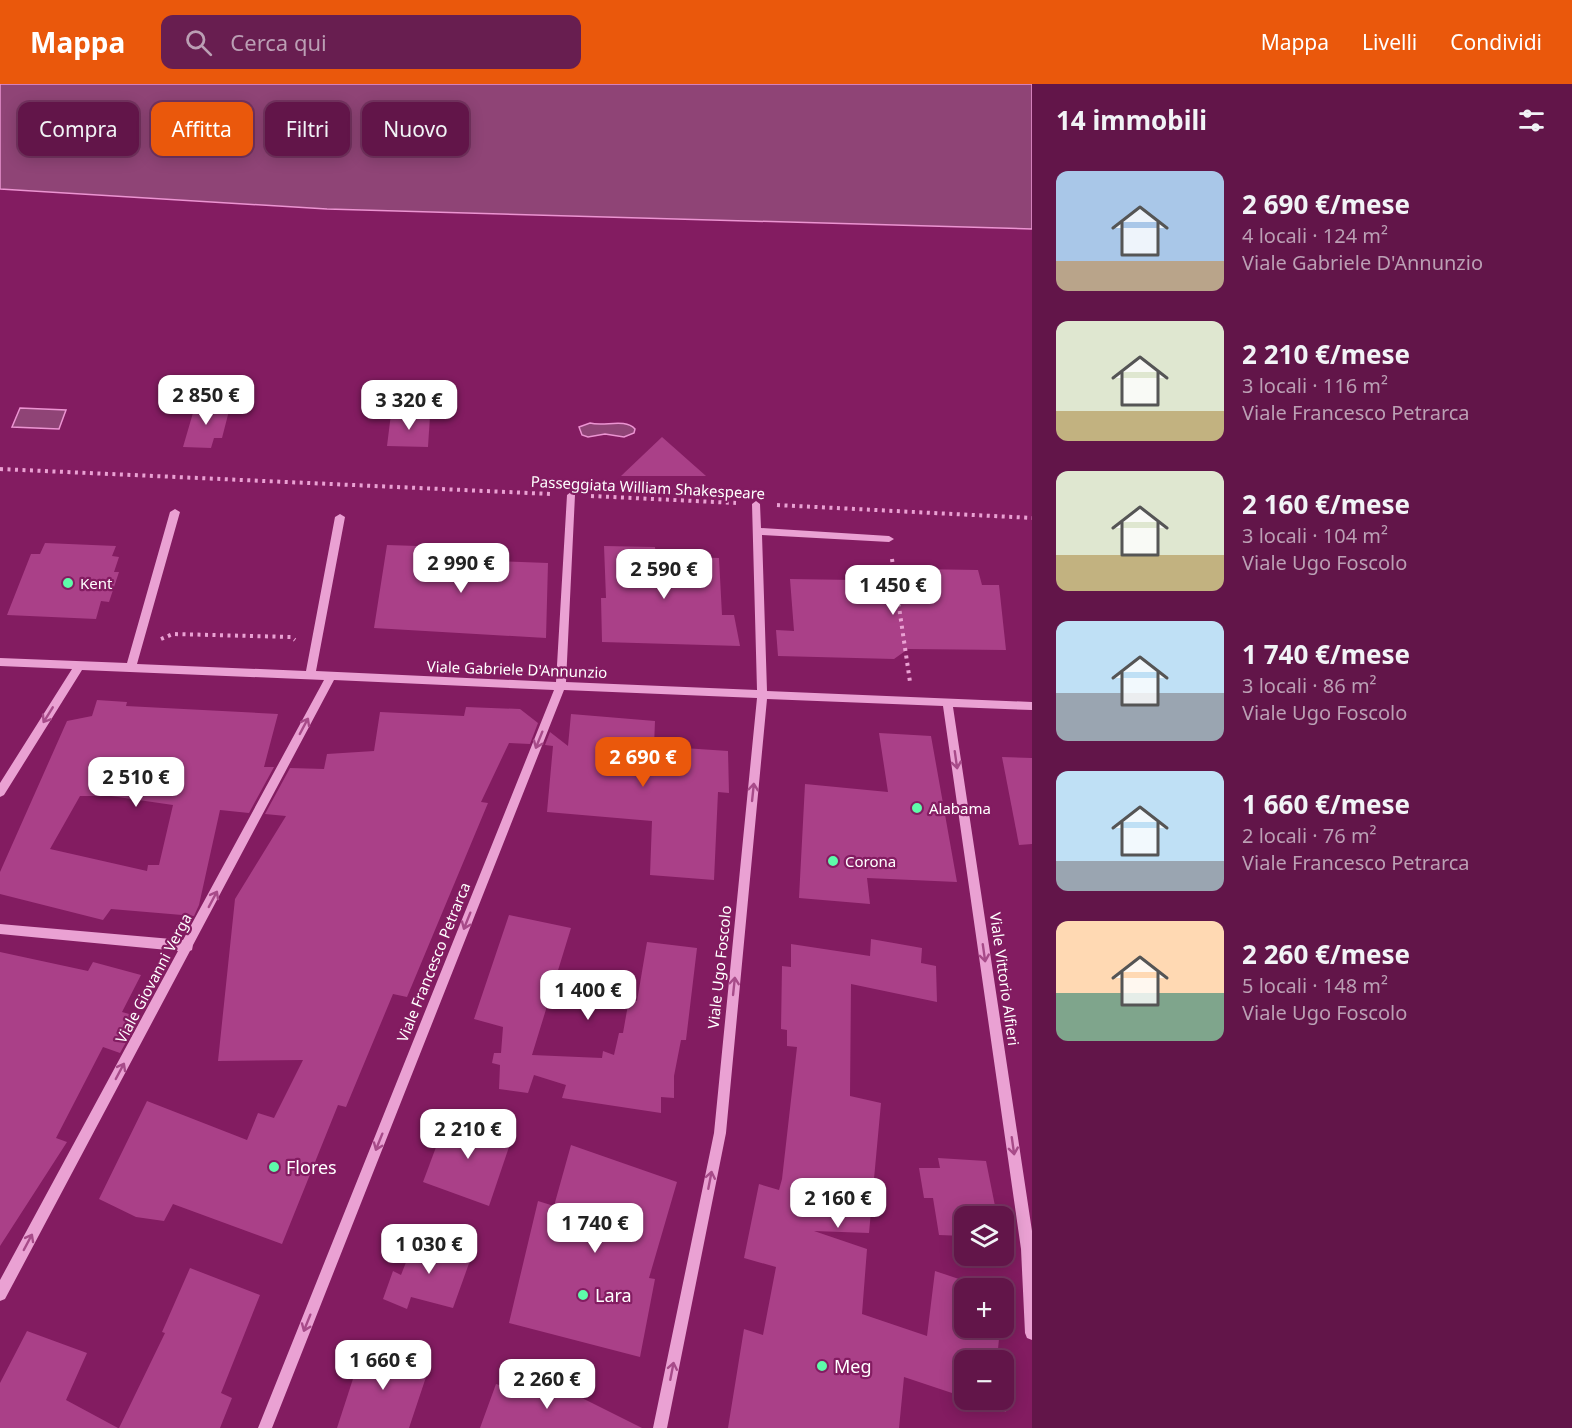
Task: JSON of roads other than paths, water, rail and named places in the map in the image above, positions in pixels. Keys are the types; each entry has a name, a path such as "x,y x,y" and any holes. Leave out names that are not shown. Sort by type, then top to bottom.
{"street":[{"name":"Viale Francesco Petrarca","path":"265,1428 561,686 571,495"},
{"name":"Viale Ugo Foscolo","path":"660,1428 720,1133 762,694 756,504"},
{"path":"131,668 175,512"},
{"path":"310,675 340,517"},
{"path":"757,531 889,539"},
{"name":"Viale Gabriele D'Annunzio","path":"0,662 1032,706"},
{"path":"0,792 80,665"},
{"name":"Viale Giovanni Verga","path":"0,1294 331,676"},
{"name":"Viale Vittorio Alfieri","path":"947,702 1028,1249 1032,1333"},
{"path":"0,929 188,946"}],"place":[{"name":"Kent","path":"68,583"},
{"name":"Alabama","path":"917,808"},
{"name":"Corona","path":"833,861"},
{"name":"Flores","path":"274,1167"},
{"name":"Lara","path":"583,1295"},
{"name":"Meg","path":"822,1366"}]}
